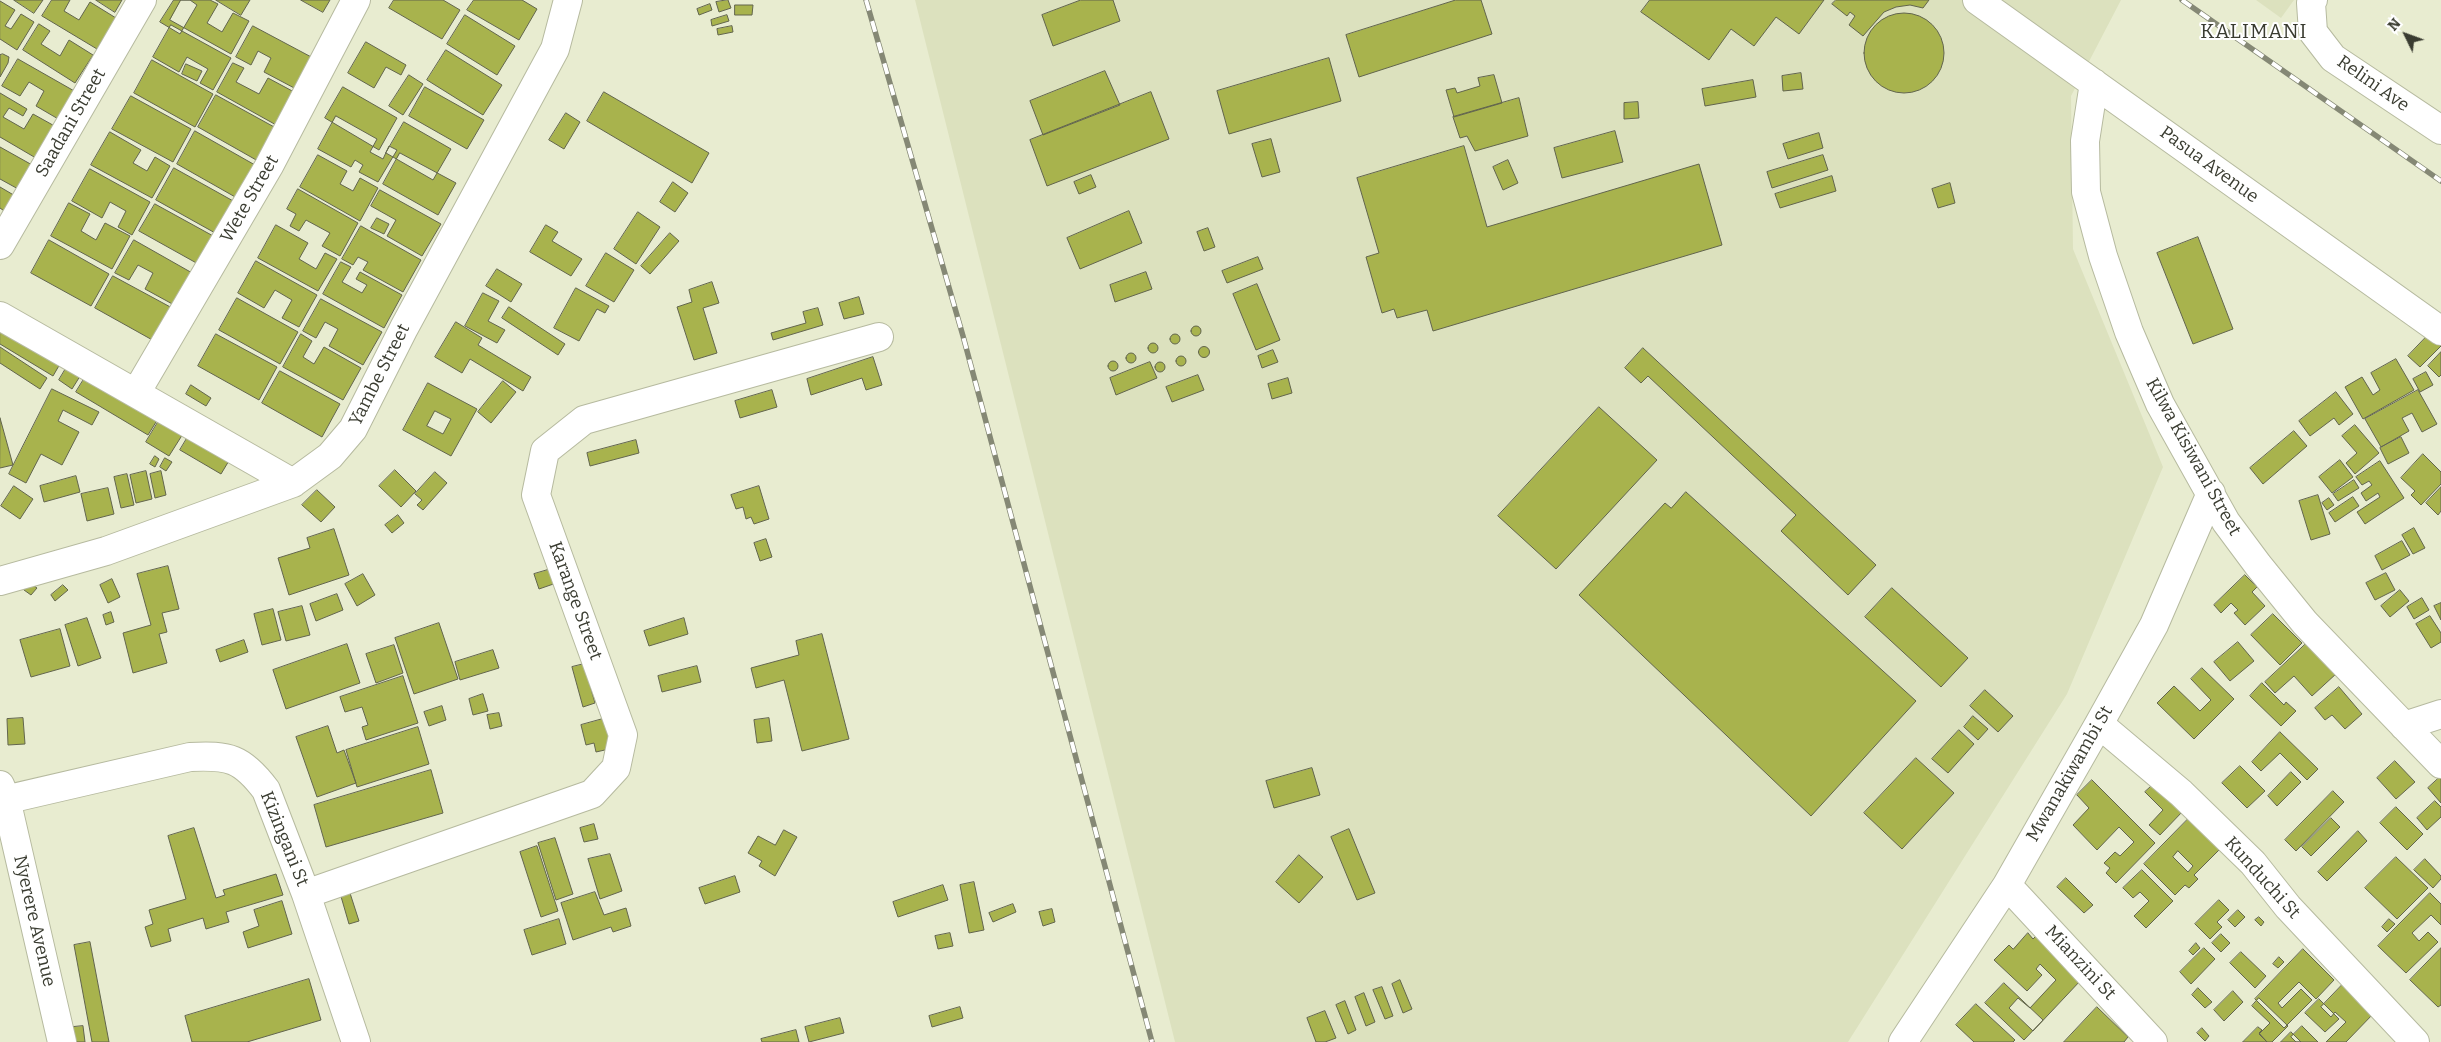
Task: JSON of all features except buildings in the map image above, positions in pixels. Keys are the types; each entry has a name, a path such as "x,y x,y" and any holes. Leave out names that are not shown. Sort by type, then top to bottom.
{"street":[{"name":"Saadani Street","path":"0,245 142,0"},
{"name":"Wete Street","path":"136,393 270,166 356,0"},
{"name":"Yambe Street","path":"0,581 106,551 293,483 330,456 353,430 404,328 555,49 568,0"},
{"name":"Pasua Avenue","path":"1977,0 2441,331"},
{"name":"Relini Ave","path":"2313,0 2311,4 2313,32 2333,58 2441,130"},
{"name":"Kilwa Kisiwani Street","path":"2094,83 2085,141 2086,192 2103,256 2129,332 2160,404 2212,493 2226,522 2305,623 2441,764"},
{"path":"0,316 293,483"},
{"name":"Karange Street","path":"306,894 592,794 616,768 623,735 536,495 545,451 584,420 879,337"},
{"name":"Mwanakiwambi St","path":"1903,1042 2007,885 2154,625 2212,493"},
{"path":"2404,726 2441,714"},
{"name":"Kunduchi St","path":"2098,724 2181,793 2253,863 2288,907 2415,1042"},
{"name":"Kizingani St","path":"2,795 190,757 219,756 238,762 255,775 266,790 306,894 356,1042"},
{"name":"Nyerere Avenue","path":"2,795 62,1042"},
{"name":"Mianzini St","path":"2007,885 2153,1042"}],"shaded area":[{"path":"915,0 2121,0 2071,96 2073,249 2163,467 2067,694 1848,1042 1175,1042"},
{"path":"2256,0 2294,0 2281,18"}],"railway":[{"path":"866,0 963,336 1152,1042"},
{"path":"2182,0 2441,181"}],"district":[{"name":"KALIMANI","path":"2254,32"}]}
